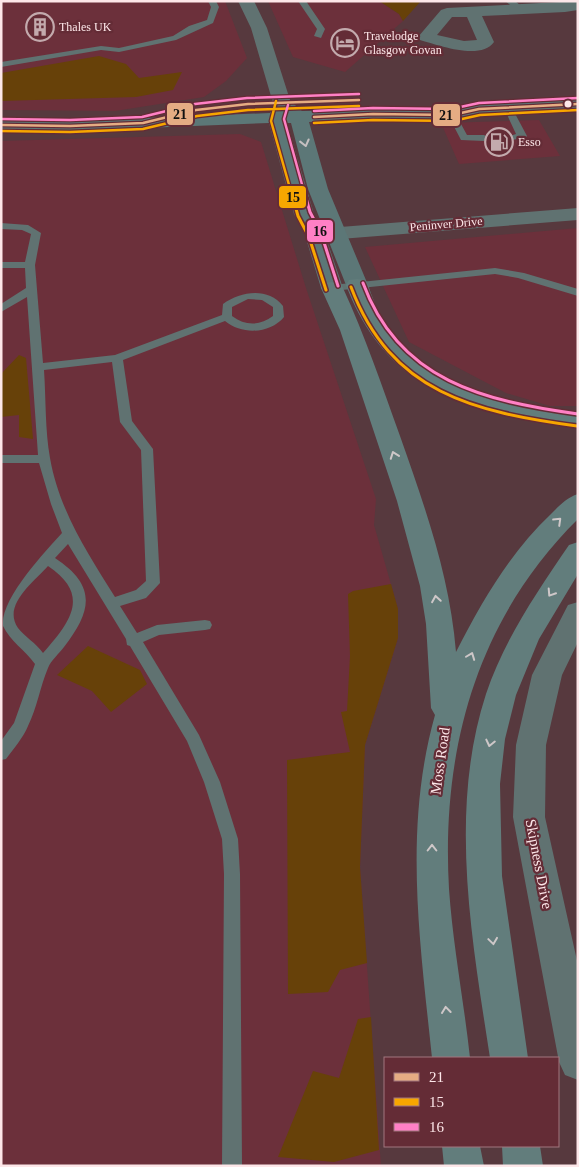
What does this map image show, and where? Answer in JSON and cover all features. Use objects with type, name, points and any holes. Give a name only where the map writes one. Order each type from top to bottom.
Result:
[{"type":"main road","points":[[345,286],[390,344],[418,369],[444,386],[487,405],[525,413],[578,420]]},
{"type":"main road","points":[[345,286],[350,330],[410,501],[432,578],[440,624],[447,718]]},
{"type":"main road","name":"Moss Road","points":[[452,1057],[435,919],[432,868],[432,831],[437,777],[447,718],[479,634],[510,578],[539,540],[578,503]]},
{"type":"main road","points":[[509,1057],[486,893],[483,835],[485,764],[501,695],[535,618],[578,552]]},
{"type":"main road","points":[[461,1147],[464,1166]]},
{"type":"main road","points":[[521,1147],[523,1166]]},
{"type":"street","points":[[246,1],[259,28],[304,214],[325,234]]},
{"type":"street","points":[[472,11],[515,5],[578,5]]},
{"type":"street","points":[[1,125],[70,126],[242,121],[279,111],[359,100],[436,101],[479,109]]},
{"type":"street","points":[[143,123],[196,110],[279,111],[300,118],[373,114],[452,115],[479,109],[578,104]]},
{"type":"street","points":[[300,118],[318,189],[325,234],[345,286]]},
{"type":"street","name":"Peninver Drive","points":[[325,234],[578,214]]},
{"type":"street","name":"Skipness Drive","points":[[578,612],[547,675],[531,744],[529,818],[567,949],[578,1062]]},
{"type":"lane","points":[[1,65],[101,48],[119,50],[176,38],[192,28],[210,21],[215,7],[212,1]]},
{"type":"lane","points":[[302,1],[321,29],[318,36]]},
{"type":"lane","points":[[508,108],[522,136],[511,136]]},
{"type":"lane","points":[[452,115],[464,138],[484,138]]},
{"type":"lane","points":[[1,226],[24,226],[36,233],[30,264],[44,458],[57,504],[69,534],[132,641],[194,739],[212,782],[230,838],[232,874],[232,1166]]},
{"type":"lane","points":[[1,265],[30,264]]},
{"type":"lane","points":[[345,286],[495,271],[520,275],[578,293]]},
{"type":"lane","points":[[1,309],[33,288]]},
{"type":"lane","points":[[38,367],[117,358],[227,317]]},
{"type":"lane","points":[[111,604],[141,594],[154,583],[146,449],[126,422],[117,358]]},
{"type":"lane","points":[[1,459],[44,458]]},
{"type":"lane","points":[[42,663],[31,648],[14,634],[7,621],[6,610],[13,596],[48,560],[69,534]]},
{"type":"lane","points":[[1,754],[20,725],[42,663],[61,642],[74,622],[80,605],[77,586],[71,576],[48,560]]},
{"type":"lane","points":[[132,641],[157,630],[206,625]]},
{"type":"shaded area","points":[[1,1],[225,1],[247,58],[226,81],[204,97],[115,111],[1,110]]},
{"type":"shaded area","points":[[268,1],[379,1],[399,14],[403,21],[345,72],[293,57]]},
{"type":"shaded area","points":[[379,1],[421,1],[403,21],[399,14]]},
{"type":"shaded area","points":[[99,56],[126,64],[139,78],[182,72],[173,90],[136,97],[1,101],[1,73]]},
{"type":"shaded area","points":[[539,120],[560,156],[459,164],[441,123]]},
{"type":"shaded area","points":[[240,134],[261,142],[306,288],[376,499],[374,525],[398,609],[398,638],[365,745],[360,867],[381,1166],[1,1166],[1,141]]},
{"type":"shaded area","points":[[578,228],[578,406],[550,406],[506,393],[409,342],[365,247]]},
{"type":"shaded area","points":[[19,355],[26,358],[33,439],[19,437],[19,415],[1,417],[1,374]]},
{"type":"shaded area","points":[[391,584],[398,609],[398,638],[365,745],[360,867],[367,963],[340,970],[328,992],[288,994],[287,760],[350,752],[341,712],[347,711],[350,656],[348,594],[353,591]]},
{"type":"shaded area","points":[[88,646],[140,670],[147,684],[111,712],[92,691],[57,675]]},
{"type":"shaded area","points":[[371,1017],[379,1150],[334,1162],[278,1157],[313,1071],[339,1078],[358,1019]]},
{"type":"transit line","name":"16","points":[[1,119],[70,120],[142,117],[195,104],[247,98],[359,94]]},
{"type":"transit line","name":"16","points":[[314,111],[373,108],[451,109],[479,103],[578,98]]},
{"type":"transit line","name":"21","points":[[1,125],[70,126],[143,123],[196,110],[248,104],[359,100]]},
{"type":"transit line","name":"15","points":[[276,101],[271,121],[298,216],[309,237],[326,290]]},
{"type":"transit line","name":"21","points":[[314,117],[373,114],[452,115],[479,109],[578,104]]},
{"type":"transit line","name":"16","points":[[288,105],[284,119],[310,212],[321,233],[338,286]]},
{"type":"transit line","name":"15","points":[[1,131],[70,132],[143,129],[197,116],[248,110],[359,106]]},
{"type":"transit line","name":"15","points":[[314,123],[373,120],[453,121],[480,115],[578,110]]},
{"type":"transit line","name":"16","points":[[363,283],[377,317],[398,344],[419,362],[443,377],[468,389],[494,398],[522,405],[578,414]]},
{"type":"transit line","name":"15","points":[[351,287],[368,326],[386,351],[408,371],[433,387],[460,400],[488,409],[518,417],[577,426]]},
{"type":"place","name":"Thales UK","points":[[40,27]]},
{"type":"place","name":"Travelodge Glasgow Govan","points":[[345,43]]},
{"type":"place","name":"Esso","points":[[499,142]]}]
